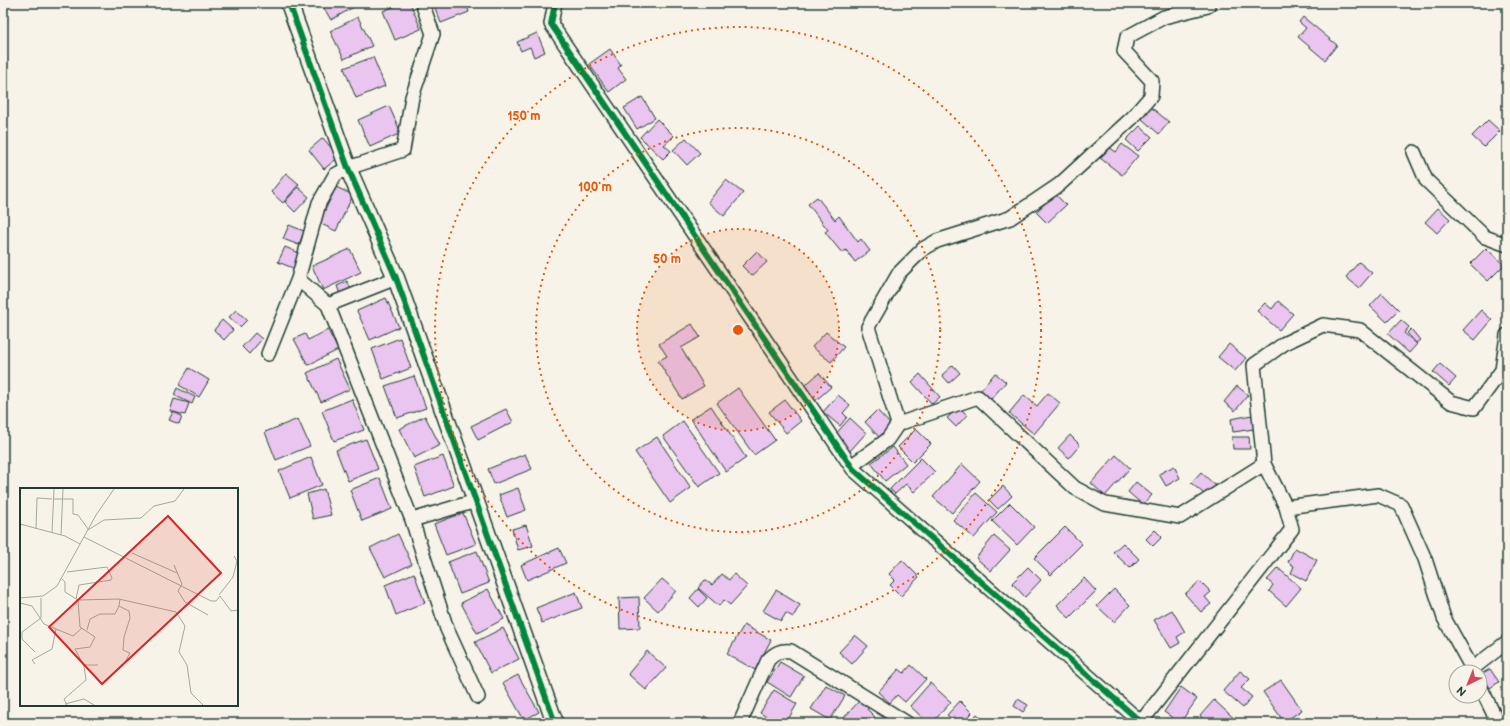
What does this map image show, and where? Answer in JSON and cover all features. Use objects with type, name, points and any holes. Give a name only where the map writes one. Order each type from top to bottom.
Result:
[{"type":"street","points":[[289,3],[348,168],[396,278],[555,723]]},
{"type":"street","points":[[268,354],[298,279],[319,203],[335,175],[348,168],[403,150],[412,97],[433,34],[422,3]]},
{"type":"street","points":[[555,3],[551,24],[851,466],[1142,722],[1292,529],[1286,507],[1264,464],[1254,365],[1285,343],[1324,325],[1360,330],[1451,402],[1474,408],[1502,370],[1507,335]]},
{"type":"street","points":[[898,424],[868,327],[899,273],[923,249],[937,241],[1010,218],[1059,184],[1132,118],[1151,96],[1152,81],[1124,51],[1127,37],[1164,17],[1208,6]]},
{"type":"street","points":[[1414,152],[1426,180],[1485,237],[1507,245]]},
{"type":"street","points":[[328,305],[396,278]]},
{"type":"street","points":[[298,279],[328,305],[412,520],[447,629],[478,697]]},
{"type":"street","points":[[851,466],[887,440],[898,424],[978,397],[1075,488],[1105,504],[1180,517],[1264,464]]},
{"type":"street","points":[[1286,507],[1378,495],[1401,505],[1425,559],[1444,618],[1470,664]]},
{"type":"street","points":[[412,520],[476,501]]},
{"type":"street","points":[[1480,664],[1507,642]]},
{"type":"street","points":[[740,723],[768,660],[774,654],[782,650],[791,651],[907,723]]},
{"type":"street","points":[[1488,702],[1498,723]]},
{"type":"building","points":[[321,3],[356,3],[357,5],[331,20]]},
{"type":"building","points":[[403,3],[410,3],[421,29],[395,40],[383,11]]},
{"type":"building","points":[[433,3],[466,3],[469,12],[441,23]]},
{"type":"building","points":[[1303,3],[1314,3],[1315,4],[1308,10]]},
{"type":"building","points":[[358,17],[372,46],[344,59],[330,31]]},
{"type":"building","points":[[1303,17],[1337,45],[1325,60],[1298,37],[1306,28],[1299,22]]},
{"type":"building","points":[[537,33],[545,52],[534,57],[530,47],[521,51],[517,42]]},
{"type":"building","points":[[610,49],[621,65],[618,68],[626,79],[609,92],[589,64]]},
{"type":"building","points":[[373,57],[385,86],[356,98],[344,68]]},
{"type":"building","points":[[642,97],[655,118],[637,129],[624,108]]},
{"type":"building","points":[[389,106],[401,133],[370,147],[358,120]]},
{"type":"building","points":[[1152,108],[1169,122],[1159,134],[1142,119]]},
{"type":"building","points":[[657,119],[674,136],[664,145],[671,151],[663,159],[640,137]]},
{"type":"building","points":[[1488,120],[1500,131],[1484,147],[1472,136]]},
{"type":"building","points":[[1140,126],[1152,137],[1138,151],[1126,140]]},
{"type":"building","points":[[323,138],[339,157],[324,169],[309,150]]},
{"type":"building","points":[[686,138],[700,153],[687,165],[673,150]]},
{"type":"building","points":[[1122,144],[1138,156],[1122,175],[1100,158],[1109,147],[1116,152]]},
{"type":"building","points":[[286,173],[299,184],[283,203],[271,192]]},
{"type":"building","points":[[726,180],[743,193],[724,216],[708,202]]},
{"type":"building","points":[[298,187],[309,197],[295,212],[285,202]]},
{"type":"building","points":[[336,187],[353,195],[336,231],[319,223]]},
{"type":"building","points":[[1055,194],[1066,205],[1047,223],[1036,212]]},
{"type":"building","points":[[817,197],[835,220],[839,216],[858,242],[861,239],[870,251],[855,262],[846,250],[842,253],[825,232],[828,230],[808,204]]},
{"type":"building","points":[[1438,208],[1450,219],[1437,233],[1425,222]]},
{"type":"building","points":[[289,225],[304,231],[299,245],[283,239]]},
{"type":"building","points":[[285,247],[304,255],[298,270],[278,262]]},
{"type":"building","points":[[1486,248],[1504,265],[1488,281],[1470,264]]},
{"type":"building","points":[[350,249],[361,272],[323,290],[312,266]]},
{"type":"building","points":[[757,251],[767,262],[752,276],[742,266]]},
{"type":"building","points":[[1359,262],[1372,273],[1359,288],[1346,277]]},
{"type":"building","points":[[347,281],[351,289],[340,294],[337,286]]},
{"type":"building","points":[[1382,293],[1399,310],[1387,322],[1370,306]]},
{"type":"building","points":[[386,298],[399,327],[370,340],[357,311]]},
{"type":"building","points":[[1278,301],[1293,314],[1279,330],[1257,311],[1265,303],[1272,309]]},
{"type":"building","points":[[236,310],[247,320],[240,327],[229,317]]},
{"type":"building","points":[[1481,310],[1492,320],[1475,340],[1463,330]]},
{"type":"building","points":[[222,320],[233,330],[224,340],[214,330]]},
{"type":"building","points":[[1401,320],[1409,327],[1404,333],[1417,344],[1409,353],[1388,334]]},
{"type":"building","points":[[692,324],[700,337],[681,348],[704,386],[682,399],[658,361],[667,356],[659,344]]},
{"type":"building","points":[[1411,329],[1420,340],[1416,343],[1407,333]]},
{"type":"building","points":[[328,330],[338,350],[308,365],[294,339],[305,334],[308,340]]},
{"type":"building","points":[[826,332],[844,347],[831,362],[812,347]]},
{"type":"building","points":[[255,333],[262,339],[249,354],[242,347]]},
{"type":"building","points":[[400,338],[411,368],[383,379],[372,349]]},
{"type":"building","points":[[1229,344],[1246,358],[1235,371],[1218,357]]},
{"type":"building","points":[[336,359],[350,389],[321,402],[307,373]]},
{"type":"building","points":[[1440,364],[1456,378],[1449,386],[1433,372]]},
{"type":"building","points":[[953,365],[960,373],[949,383],[942,375]]},
{"type":"building","points":[[189,368],[209,380],[199,397],[179,385]]},
{"type":"building","points":[[819,373],[831,387],[814,402],[801,389]]},
{"type":"building","points":[[995,373],[1006,382],[991,399],[981,390]]},
{"type":"building","points":[[920,374],[940,397],[932,404],[912,382]]},
{"type":"building","points":[[414,376],[426,408],[397,418],[385,386]]},
{"type":"building","points":[[1237,386],[1248,395],[1235,411],[1224,402]]},
{"type":"building","points":[[177,388],[195,397],[192,404],[174,395]]},
{"type":"building","points":[[738,388],[775,440],[754,455],[717,403]]},
{"type":"building","points":[[1048,393],[1060,403],[1034,434],[1009,413],[1024,395],[1037,406]]},
{"type":"building","points":[[838,395],[850,405],[843,413],[847,417],[840,426],[823,412]]},
{"type":"building","points":[[174,399],[189,403],[185,415],[170,411]]},
{"type":"building","points":[[352,399],[364,430],[334,441],[322,411]]},
{"type":"building","points":[[785,400],[801,421],[786,433],[769,412]]},
{"type":"building","points":[[711,406],[746,458],[726,472],[691,419]]},
{"type":"building","points":[[959,407],[967,415],[956,427],[947,418]]},
{"type":"building","points":[[506,409],[513,422],[478,440],[471,426]]},
{"type":"building","points":[[877,410],[891,425],[879,437],[865,422]]},
{"type":"building","points":[[173,412],[182,416],[179,424],[169,420]]},
{"type":"building","points":[[1252,415],[1254,429],[1233,432],[1231,419]]},
{"type":"building","points":[[425,416],[440,445],[414,458],[399,429]]},
{"type":"building","points":[[850,418],[866,433],[850,451],[833,437]]},
{"type":"building","points":[[298,419],[310,446],[276,460],[265,432]]},
{"type":"building","points":[[683,421],[719,473],[699,487],[663,436]]},
{"type":"building","points":[[916,429],[931,444],[913,462],[898,447]]},
{"type":"building","points":[[1070,435],[1080,445],[1069,458],[1058,448]]},
{"type":"building","points":[[657,437],[691,488],[670,503],[635,452]]},
{"type":"building","points":[[1232,437],[1249,437],[1250,449],[1233,449]]},
{"type":"building","points":[[366,439],[378,469],[348,481],[336,450]]},
{"type":"building","points":[[893,447],[906,464],[885,481],[871,463]]},
{"type":"building","points":[[525,454],[532,469],[494,484],[488,469]]},
{"type":"building","points":[[1116,455],[1130,468],[1105,496],[1091,483]]},
{"type":"building","points":[[443,456],[454,486],[425,497],[414,467]]},
{"type":"building","points":[[311,457],[322,485],[290,498],[279,471]]},
{"type":"building","points":[[921,458],[935,472],[914,492],[906,484],[895,494],[890,489]]},
{"type":"building","points":[[962,464],[980,481],[952,513],[933,497]]},
{"type":"building","points":[[1174,466],[1180,478],[1166,486],[1159,474]]},
{"type":"building","points":[[1201,472],[1218,488],[1209,498],[1191,483]]},
{"type":"building","points":[[380,478],[392,509],[362,521],[350,490]]},
{"type":"building","points":[[1136,482],[1152,495],[1143,505],[1128,492]]},
{"type":"building","points":[[1003,486],[1012,496],[998,509],[989,500]]},
{"type":"building","points":[[518,488],[526,510],[507,517],[499,495]]},
{"type":"building","points":[[324,489],[331,515],[313,519],[307,494]]},
{"type":"building","points":[[976,493],[997,512],[974,538],[953,520]]},
{"type":"building","points":[[1010,503],[1034,527],[1017,545],[992,521]]},
{"type":"building","points":[[463,513],[476,544],[446,555],[434,524]]},
{"type":"building","points":[[526,525],[533,546],[518,550],[512,529]]},
{"type":"building","points":[[1065,527],[1082,544],[1051,575],[1034,558]]},
{"type":"building","points":[[1155,530],[1162,537],[1153,546],[1146,539]]},
{"type":"building","points":[[398,534],[412,564],[385,577],[370,548]]},
{"type":"building","points":[[994,536],[1010,550],[991,571],[976,558]]},
{"type":"building","points":[[1123,543],[1139,559],[1130,568],[1113,552]]},
{"type":"building","points":[[559,548],[566,563],[527,580],[521,565]]},
{"type":"building","points":[[1295,548],[1317,560],[1306,581],[1291,573],[1294,566],[1288,562]]},
{"type":"building","points":[[477,551],[489,583],[460,594],[448,562]]},
{"type":"building","points":[[902,560],[919,577],[901,596],[890,585],[895,580],[889,574]]},
{"type":"building","points":[[1028,567],[1041,580],[1025,597],[1012,583]]},
{"type":"building","points":[[1278,568],[1301,588],[1286,606],[1269,591],[1273,585],[1267,580]]},
{"type":"building","points":[[414,573],[425,603],[396,615],[385,585]]},
{"type":"building","points":[[722,574],[729,580],[734,574],[747,586],[730,605],[724,600],[719,606],[698,588],[705,580],[712,585]]},
{"type":"building","points":[[1084,578],[1096,591],[1069,618],[1057,605]]},
{"type":"building","points":[[662,579],[676,591],[658,611],[644,598]]},
{"type":"building","points":[[1200,581],[1211,592],[1205,597],[1211,604],[1201,612],[1185,594]]},
{"type":"building","points":[[488,589],[504,619],[477,633],[461,603]]},
{"type":"building","points":[[698,589],[707,598],[699,607],[690,598]]},
{"type":"building","points":[[1114,589],[1130,605],[1114,622],[1097,606]]},
{"type":"building","points":[[776,590],[800,605],[793,617],[786,613],[781,621],[763,611]]},
{"type":"building","points":[[576,592],[582,608],[542,623],[536,608]]},
{"type":"building","points":[[639,597],[640,628],[620,629],[619,598]]},
{"type":"building","points":[[1172,610],[1185,632],[1177,637],[1180,643],[1171,648],[1154,620]]},
{"type":"building","points":[[744,625],[771,640],[755,670],[727,654]]},
{"type":"building","points":[[503,628],[519,659],[491,673],[475,642]]},
{"type":"building","points":[[855,635],[868,646],[852,664],[839,652]]},
{"type":"building","points":[[647,651],[666,668],[646,690],[628,674]]},
{"type":"building","points":[[780,662],[804,676],[791,697],[767,682]]},
{"type":"building","points":[[911,665],[926,679],[905,702],[897,695],[890,703],[878,692],[899,669],[904,673]]},
{"type":"building","points":[[1490,669],[1499,682],[1490,688],[1488,685],[1488,670]]},
{"type":"building","points":[[1240,671],[1250,679],[1241,688],[1252,697],[1243,708],[1223,691]]},
{"type":"building","points":[[518,675],[539,712],[524,720],[503,683]]},
{"type":"building","points":[[1281,680],[1302,710],[1284,722],[1263,692]]},
{"type":"building","points":[[930,683],[951,702],[932,723],[928,723],[910,706]]},
{"type":"building","points":[[826,685],[845,696],[830,720],[811,709]]},
{"type":"building","points":[[1181,687],[1197,699],[1180,723],[1164,712]]},
{"type":"building","points":[[774,690],[797,704],[786,723],[777,723],[760,713]]},
{"type":"building","points":[[862,698],[870,706],[867,709],[875,717],[869,723],[839,723]]},
{"type":"building","points":[[1018,699],[1028,705],[1023,712],[1014,706]]},
{"type":"building","points":[[1214,700],[1238,722],[1208,723],[1200,716]]},
{"type":"building","points":[[960,701],[972,713],[963,723],[956,723],[947,715]]},
{"type":"building","points":[[977,714],[987,723],[969,723]]},
{"type":"building","points":[[704,716],[718,723],[700,723]]},
{"type":"cycle path","points":[[289,3],[348,168],[396,278],[555,723]]},
{"type":"cycle path","points":[[555,3],[551,24],[853,469],[1142,723]]}]
